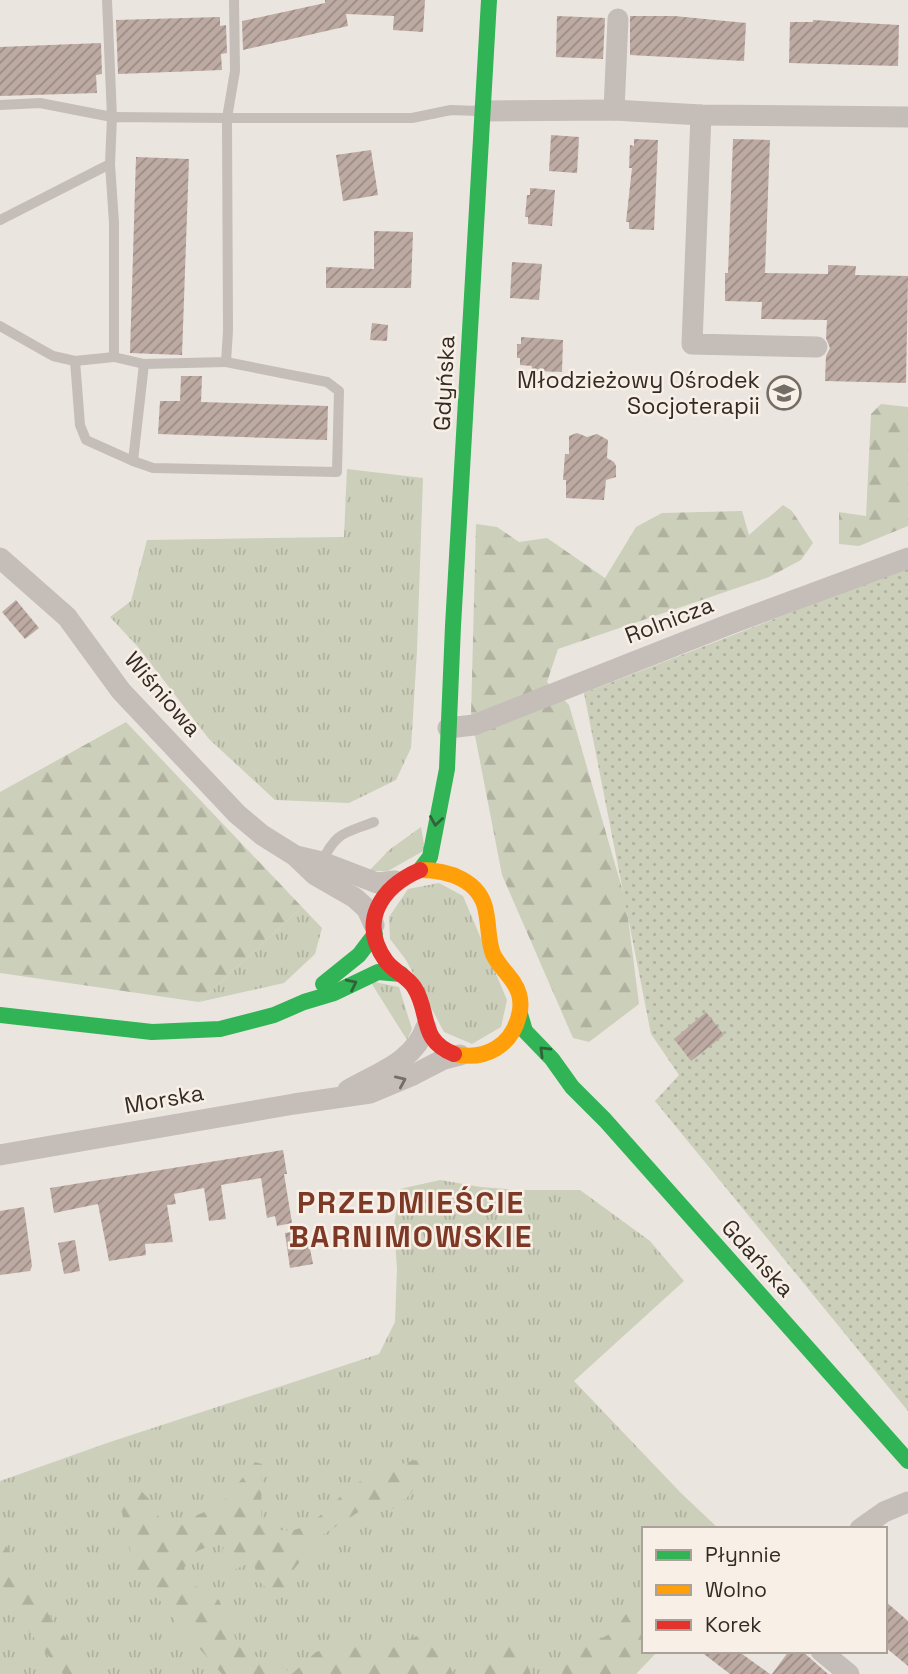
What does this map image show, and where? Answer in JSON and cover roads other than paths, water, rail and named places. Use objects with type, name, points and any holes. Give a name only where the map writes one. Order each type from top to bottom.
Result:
[{"type":"main road","name":"Gdyńska","points":[[454,821],[447,769],[448,728],[489,0]]},
{"type":"main road","name":"Gdyńska","points":[[420,870],[430,857],[447,769]]},
{"type":"main road","points":[[456,864],[464,881]]},
{"type":"main road","points":[[304,1002],[332,975],[362,954],[370,945],[379,901],[396,881],[420,870],[445,872],[464,881]]},
{"type":"main road","name":"Gdańska","points":[[464,881],[481,898],[490,944],[499,964],[515,982],[525,1031],[552,1059],[572,1087],[605,1120],[908,1461]]},
{"type":"main road","points":[[375,929],[378,945],[386,961],[413,985],[426,1027],[440,1047],[462,1055],[490,1053],[510,1056]]},
{"type":"main road","points":[[0,1015],[127,1029],[177,1032],[220,1029],[274,1015],[334,993],[379,972],[401,974]]},
{"type":"main road","points":[[490,1053],[505,1044],[516,1030],[520,1014]]},
{"type":"main road","name":"Gdańska","points":[[541,1073],[572,1087]]},
{"type":"street","points":[[614,110],[618,19]]},
{"type":"street","points":[[483,111],[614,110],[701,115],[908,117]]},
{"type":"street","points":[[701,115],[692,344],[817,347]]},
{"type":"street","name":"Wiśniowa","points":[[0,558],[67,617],[121,691],[237,814],[268,839],[318,868],[355,898],[367,909],[375,929]]},
{"type":"street","name":"Rolnicza","points":[[448,728],[474,725],[730,624],[908,558]]},
{"type":"street","name":"Wiśniowa","points":[[318,868],[377,883],[396,881]]},
{"type":"street","name":"Morska","points":[[337,1097],[403,1059],[422,1039],[426,1027]]},
{"type":"street","name":"Morska","points":[[0,1155],[337,1097],[356,1096],[377,1091],[444,1059],[462,1055]]},
{"type":"street","points":[[863,1527],[884,1512],[908,1502]]},
{"type":"street","points":[[823,1653],[849,1674]]},
{"type":"lane","points":[[107,0],[112,117],[110,164],[114,223],[114,358]]},
{"type":"lane","points":[[226,362],[227,118],[235,71],[234,0]]},
{"type":"lane","points":[[0,105],[40,103],[112,117],[412,118],[451,110],[483,111]]},
{"type":"lane","points":[[0,206],[4,218],[110,164]]},
{"type":"lane","points":[[0,326],[53,356],[75,361],[114,358],[144,364],[226,362],[327,382],[339,391],[337,472],[153,468],[133,461],[86,440],[80,425],[75,361]]},
{"type":"lane","points":[[133,461],[144,364]]},
{"type":"lane","points":[[318,868],[331,843],[340,835],[374,822]]},
{"type":"place","name":"Młodzieżowy Ośrodek Socjoterapii","points":[[784,393]]},
{"type":"district","name":"PRZEDMIEŚCIE BARNIMOWSKIE","points":[[411,1220]]}]
